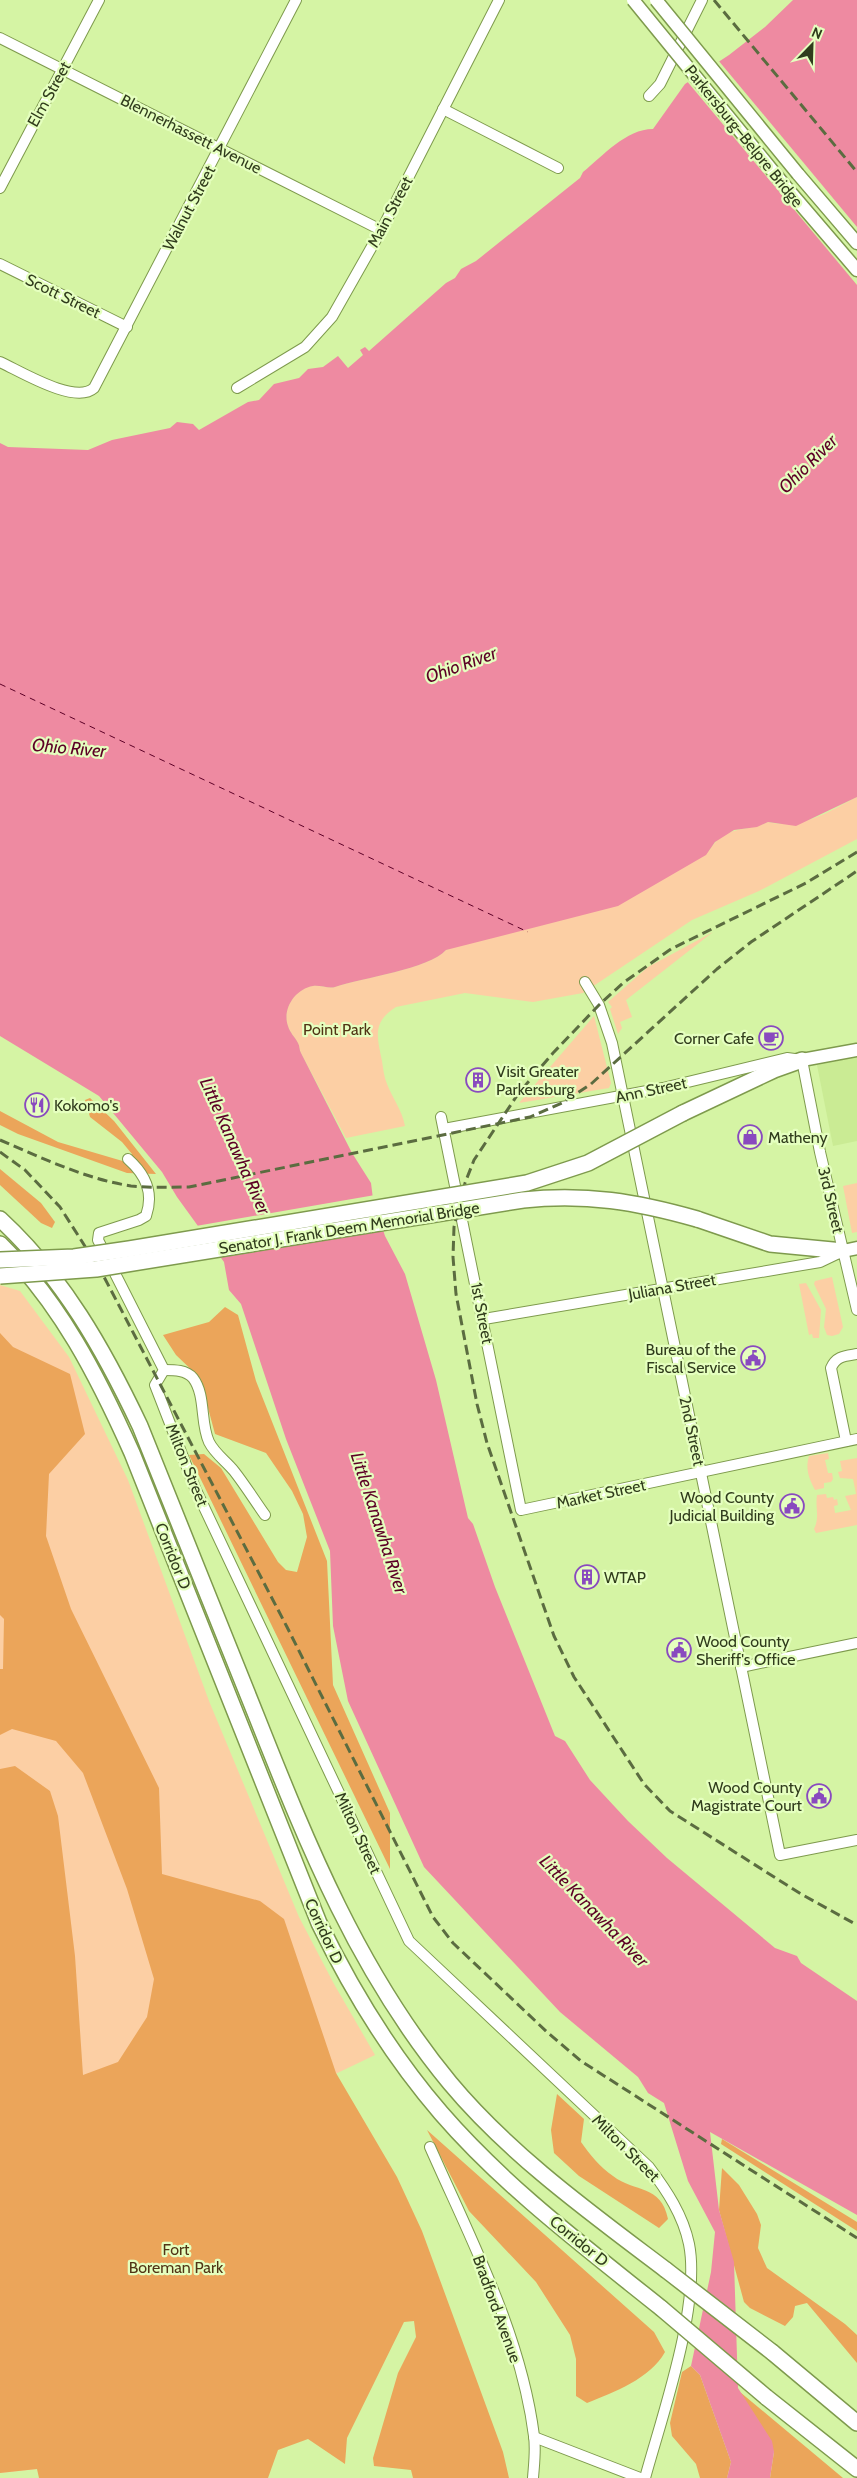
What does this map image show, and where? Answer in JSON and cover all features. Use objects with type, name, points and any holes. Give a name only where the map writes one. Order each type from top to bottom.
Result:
[{"type":"highway","name":"Senator J. Frank Deem Memorial Bridge","points":[[0,1260],[74,1257],[129,1250],[528,1183],[588,1163],[683,1113],[774,1070],[802,1060]]},
{"type":"highway","name":"Senator J. Frank Deem Memorial Bridge","points":[[0,1276],[96,1269],[514,1201],[560,1196],[630,1202],[697,1219],[770,1244],[850,1250]]},
{"type":"highway","name":"Corridor D","points":[[0,1219],[61,1286],[89,1328],[116,1375],[143,1435],[279,1774],[329,1892],[381,1989],[425,2051],[479,2114],[552,2181],[772,2352],[857,2422]]},
{"type":"highway","name":"Corridor D","points":[[0,1244],[37,1286],[68,1328],[110,1404],[136,1462],[318,1923],[358,1997],[389,2048],[442,2114],[481,2155],[556,2223],[661,2308],[766,2397],[857,2469]]},
{"type":"main road","name":"Parkersburg–Belpre Bridge","points":[[633,0],[785,186],[857,270]]},
{"type":"main road","name":"Parkersburg–Belpre Bridge","points":[[656,0],[857,243]]},
{"type":"main road","name":"Ann Street","points":[[802,1060],[857,1050]]},
{"type":"street","name":"Elm Street","points":[[0,188],[99,0]]},
{"type":"street","name":"Walnut Street","points":[[0,362],[66,392],[87,392],[94,388],[296,0]]},
{"type":"street","name":"Main Street","points":[[238,388],[292,356],[317,337],[332,317],[381,230],[499,0]]},
{"type":"street","points":[[649,96],[660,84],[702,0]]},
{"type":"street","name":"Blennerhassett Avenue","points":[[0,38],[381,230]]},
{"type":"street","points":[[443,109],[558,168]]},
{"type":"street","name":"Scott Street","points":[[0,264],[127,327]]},
{"type":"street","name":"2nd Street","points":[[584,982],[599,1004],[612,1043],[780,1855],[857,1840]]},
{"type":"street","name":"Ann Street","points":[[444,1129],[622,1096],[788,1058],[802,1060]]},
{"type":"street","name":"3rd Street","points":[[802,1060],[820,1152],[850,1250],[857,1310]]},
{"type":"street","name":"1st Street","points":[[441,1117],[484,1319],[521,1510]]},
{"type":"street","points":[[128,1159],[140,1170],[147,1182],[150,1195],[146,1216],[99,1233],[98,1240],[164,1370],[183,1371],[193,1379],[198,1388],[209,1441],[214,1450],[239,1478],[265,1515]]},
{"type":"street","name":"Juliana Street","points":[[484,1319],[820,1262],[850,1250]]},
{"type":"street","points":[[846,1441],[831,1368],[840,1357],[857,1354]]},
{"type":"street","name":"Milton Street","points":[[164,1370],[155,1385],[195,1488],[409,1941],[649,2168],[670,2196],[683,2222],[692,2266],[685,2329],[645,2478]]},
{"type":"street","name":"Market Street","points":[[521,1510],[857,1439]]},
{"type":"street","points":[[741,1667],[857,1643]]},
{"type":"street","name":"Bradford Avenue","points":[[430,2147],[488,2276],[516,2353],[534,2437],[534,2478]]},
{"type":"street","points":[[534,2437],[640,2478]]},
{"type":"shaded area","points":[[857,1057],[857,1141],[833,1146],[817,1065]]},
{"type":"green space","name":"Point Park","points":[[857,797],[857,839],[759,891],[692,920],[583,993],[533,1002],[465,993],[396,1007],[383,1018],[378,1031],[378,1037],[386,1081],[400,1110],[405,1126],[346,1138],[288,1026],[288,1007],[295,995],[300,991],[312,986],[335,987],[411,968],[437,957],[446,950],[709,851],[715,842],[729,833],[768,822],[792,824],[803,822],[825,814]]},
{"type":"green space","points":[[713,932],[626,1000],[632,1017],[620,1022],[622,1028],[618,1034],[610,1009],[612,1007],[608,1002],[648,967]]},
{"type":"green space","points":[[594,1016],[611,1083],[609,1088],[519,1103]]},
{"type":"green space","points":[[90,1098],[114,1121],[156,1174],[127,1173],[18,1134],[0,1125],[0,1111],[58,1142],[126,1162],[132,1154],[122,1142],[90,1117],[85,1100]]},
{"type":"green space","points":[[0,1169],[41,1203],[55,1222],[52,1228],[41,1223],[0,1185]]},
{"type":"green space","points":[[857,1183],[857,1232],[852,1233],[843,1186]]},
{"type":"green space","points":[[832,1277],[843,1327],[839,1334],[832,1336],[827,1335],[824,1327],[826,1309],[814,1284],[815,1281]]},
{"type":"green space","points":[[806,1283],[821,1310],[819,1338],[813,1338],[812,1334],[809,1335],[799,1284]]},
{"type":"green space","name":"Fort Boreman Park","points":[[0,1285],[20,1291],[69,1357],[128,1480],[209,1701],[299,1917],[334,1984],[375,2055],[304,2089],[41,2478],[37,2469],[0,2473]]},
{"type":"green space","points":[[225,1307],[238,1315],[256,1381],[327,1561],[333,1685],[390,1813],[390,1869],[189,1455],[204,1454],[221,1468],[278,1562],[286,1570],[297,1572],[307,1537],[303,1514],[292,1491],[266,1453],[215,1434],[200,1378],[176,1355],[163,1335],[209,1322]]},
{"type":"green space","name":"Fort Boreman Park","points":[[0,1333],[13,1347],[70,1374],[85,1434],[49,1474],[46,1536],[71,1609],[159,1788],[162,1874],[260,1901],[284,1919],[336,2073],[397,2177],[422,2231],[503,2452],[509,2478],[413,2478],[411,2470],[374,2466],[373,2458],[398,2373],[416,2337],[414,2321],[404,2322],[347,2438],[345,2464],[308,2439],[278,2450],[268,2478],[39,2478],[37,2469],[0,2473],[0,1769],[15,1766],[50,1791],[58,1816],[75,1956],[83,2075],[118,2062],[147,2017],[154,1979],[127,1889],[83,1773],[56,1741],[12,1729],[0,1735],[0,1669],[3,1669],[4,1619],[0,1615]]},
{"type":"green space","points":[[828,1453],[829,1459],[825,1460],[828,1473],[832,1473],[833,1479],[831,1482],[824,1483],[824,1488],[815,1490],[808,1473],[809,1456]]},
{"type":"green space","points":[[857,1458],[857,1525],[816,1533],[814,1529],[817,1520],[817,1495],[826,1494],[827,1498],[833,1497],[834,1500],[837,1499],[838,1505],[834,1506],[835,1513],[851,1510],[845,1496],[856,1494],[853,1479],[840,1478],[838,1472],[842,1471],[840,1461]]},
{"type":"green space","points":[[557,2094],[584,2119],[581,2142],[600,2165],[621,2181],[653,2194],[660,2200],[665,2208],[668,2219],[659,2228],[579,2176],[554,2153],[551,2130]]},
{"type":"green space","points":[[427,2130],[654,2332],[665,2352],[650,2370],[630,2384],[587,2403],[576,2396],[576,2359],[570,2335],[536,2282],[469,2211]]},
{"type":"green space","points":[[722,2139],[857,2222],[857,2231],[721,2144]]},
{"type":"green space","points":[[722,2168],[739,2185],[757,2214],[761,2225],[758,2248],[767,2268],[845,2324],[857,2335],[857,2363],[807,2303],[795,2306],[793,2317],[785,2326],[750,2308],[744,2302],[719,2210]]},
{"type":"green space","points":[[691,2366],[700,2375],[731,2462],[727,2478],[700,2478],[696,2464],[672,2436],[670,2423],[682,2372]]},
{"type":"green space","points":[[740,2392],[843,2478],[770,2478],[774,2452]]},
{"type":"water","points":[[793,0],[857,0],[857,797],[796,826],[768,822],[757,827],[734,830],[715,842],[706,855],[618,906],[446,950],[437,957],[411,968],[333,987],[313,986],[296,995],[287,1013],[288,1026],[299,1044],[300,1052],[352,1153],[371,1183],[373,1199],[385,1236],[405,1274],[436,1380],[468,1518],[473,1524],[495,1587],[555,1736],[565,1741],[590,1780],[628,1821],[667,1858],[775,1948],[797,1956],[801,1963],[857,2001],[857,2215],[710,2132],[719,2210],[734,2262],[738,2388],[772,2441],[774,2452],[770,2478],[727,2478],[731,2462],[700,2375],[691,2366],[711,2272],[715,2232],[688,2181],[664,2103],[648,2093],[638,2077],[560,2012],[424,1867],[348,1701],[333,1626],[330,1551],[286,1439],[241,1304],[229,1290],[224,1262],[177,1197],[162,1172],[99,1096],[0,1036],[0,443],[8,447],[88,450],[112,440],[170,428],[177,422],[193,424],[199,430],[248,402],[259,400],[274,384],[299,378],[308,369],[323,367],[338,356],[348,368],[363,355],[360,350],[365,347],[369,351],[446,283],[455,278],[461,269],[476,261],[580,178],[583,172],[615,144],[633,133],[653,129],[685,84],[729,55],[765,27]]},
{"type":"pier","points":[[718,60],[857,227],[857,285],[686,80]]},
{"type":"pier","points":[[375,1195],[385,1230],[218,1258],[196,1226]]},
{"type":"ferry route","points":[[0,684],[528,932]]},
{"type":"railway","points":[[714,0],[857,172]]},
{"type":"railway","points":[[857,852],[806,883],[671,949],[623,983],[599,1005],[553,1053],[518,1094],[474,1160],[465,1183],[454,1227],[453,1257],[456,1294],[477,1404],[487,1443],[554,1636],[574,1677],[644,1784],[670,1811],[801,1894],[857,1925]]},
{"type":"railway","points":[[0,1140],[64,1167],[114,1183],[138,1187],[189,1187],[530,1117],[562,1103],[591,1084],[717,969],[751,942],[857,871]]},
{"type":"railway","points":[[0,1152],[25,1170],[60,1207],[102,1273],[287,1627],[433,1917],[453,1943],[547,2032],[581,2061],[857,2238]]},
{"type":"place","name":"Corner Cafe","points":[[771,1038]]},
{"type":"place","name":"Visit Greater Parkersburg","points":[[478,1080]]},
{"type":"place","name":"Kokomo's","points":[[37,1105]]},
{"type":"place","name":"Matheny","points":[[750,1137]]},
{"type":"place","name":"Bureau of the Fiscal Service","points":[[753,1358]]},
{"type":"place","name":"Wood County Judicial Building","points":[[792,1506]]},
{"type":"place","name":"WTAP","points":[[587,1577]]},
{"type":"place","name":"Wood County Sheriff's Office","points":[[679,1650]]},
{"type":"place","name":"Wood County Magistrate Court","points":[[819,1796]]},
{"type":"water label","name":"Ohio River","points":[[808,464]]},
{"type":"water label","name":"Ohio River","points":[[461,665]]},
{"type":"water label","name":"Ohio River","points":[[69,748]]},
{"type":"water label","name":"Little Kanawha River","points":[[235,1146]]},
{"type":"water label","name":"Little Kanawha River","points":[[379,1523]]},
{"type":"water label","name":"Little Kanawha River","points":[[594,1911]]}]
